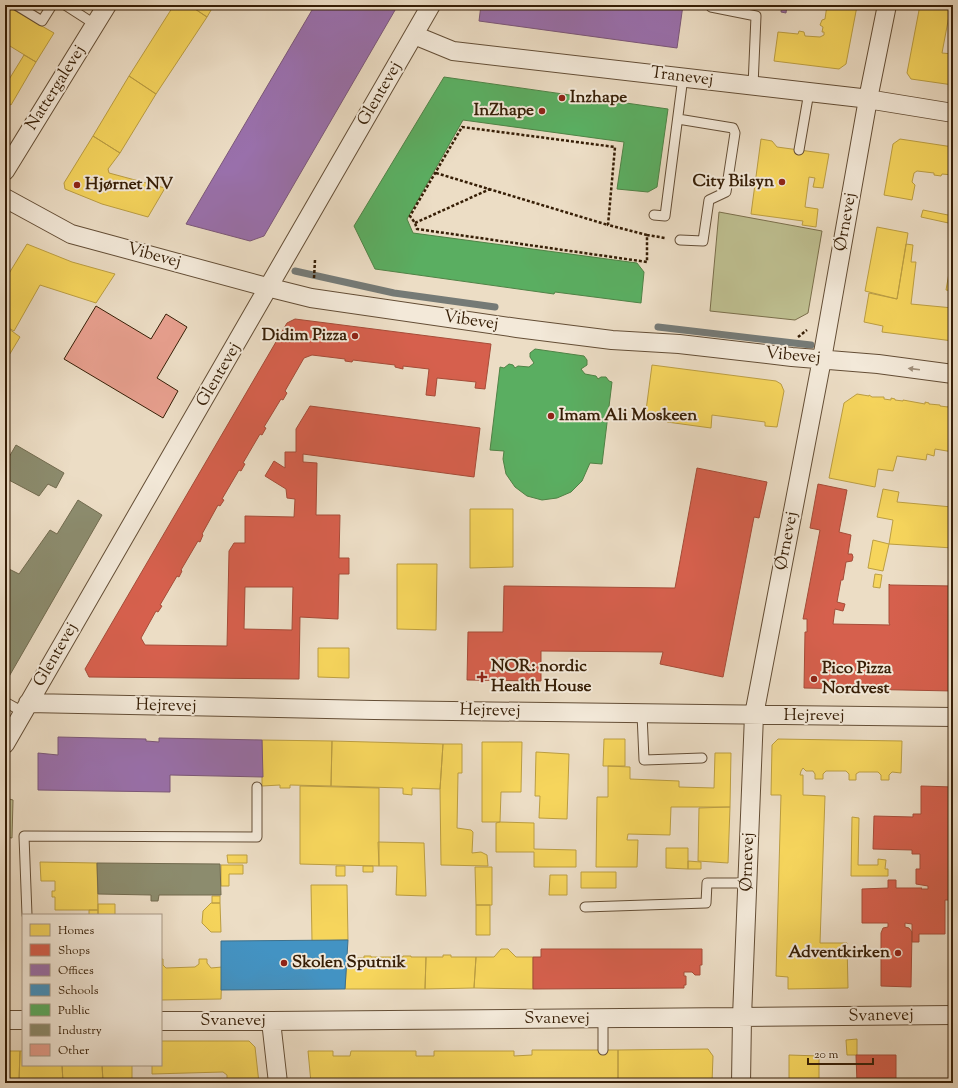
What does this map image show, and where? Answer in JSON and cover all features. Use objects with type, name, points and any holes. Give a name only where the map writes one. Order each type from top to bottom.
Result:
[{"type":"street","name":"Nattergalevej","points":[[5,171],[107,5]]},
{"type":"street","name":"Glentevej","points":[[5,744],[431,5]]},
{"type":"street","name":"Ørnevej","points":[[741,1083],[742,1017],[754,715],[822,359],[868,99],[887,5]]},
{"type":"street","name":"Tranevej","points":[[414,35],[453,50],[868,99],[953,113]]},
{"type":"street","name":"Vibevej","points":[[5,198],[71,234],[311,298],[517,328],[612,340],[679,344],[953,374]]},
{"type":"street","name":"Hejrevej","points":[[25,708],[953,717]]},
{"type":"street","name":"Svanevej","points":[[162,1021],[953,1015]]},
{"type":"street","points":[[5,1020],[22,1020]]},
{"type":"street","points":[[271,1021],[278,1083]]},
{"type":"lane","points":[[16,5],[42,21],[52,5]]},
{"type":"lane","points":[[65,5],[96,25]]},
{"type":"lane","points":[[711,7],[756,16],[753,86]]},
{"type":"lane","points":[[654,215],[665,216],[683,77]]},
{"type":"lane","points":[[799,150],[809,92]]},
{"type":"lane","points":[[678,119],[733,128],[735,133],[726,192],[709,200],[703,241],[680,240]]},
{"type":"lane","points":[[5,702],[25,708]]},
{"type":"lane","points":[[642,714],[644,760],[702,758]]},
{"type":"lane","points":[[27,914],[24,836],[257,837],[257,787]]},
{"type":"lane","points":[[585,907],[706,903],[707,883],[747,883]]},
{"type":"lane","points":[[603,1018],[603,1050]]},
{"type":"path","points":[[608,225],[615,148],[462,127],[410,216],[417,229],[647,262],[647,235]]},
{"type":"path","points":[[436,173],[608,225],[647,235],[680,240]]},
{"type":"path","points":[[415,223],[490,189]]},
{"type":"path","points":[[315,260],[315,267]]},
{"type":"green space","points":[[719,212],[822,231],[808,313],[795,320],[710,311]]},
{"type":"green space","points":[[5,798],[13,800],[12,838],[5,837]]},
{"type":"building: Homes","points":[[5,5],[54,33],[36,62],[5,43]]},
{"type":"building: Homes","points":[[174,5],[189,5],[207,17],[156,94],[129,76]]},
{"type":"building: Homes","points":[[189,5],[214,5],[207,17]]},
{"type":"building: Homes","points":[[827,5],[857,6],[846,64],[839,69],[774,61],[778,32],[798,34],[799,31],[804,32],[805,36],[820,37],[824,35],[824,32],[822,32],[823,27],[820,25],[822,20],[825,19]]},
{"type":"building: Homes","points":[[920,5],[951,5],[942,53],[953,54],[953,85],[911,79],[907,73]]},
{"type":"building: Homes","points":[[24,55],[36,62],[11,105],[5,101],[5,86]]},
{"type":"building: Homes","points":[[129,76],[156,94],[120,153],[93,136]]},
{"type":"building: Homes","points":[[93,136],[120,153],[108,169],[109,173],[165,188],[148,217],[102,204],[65,189],[64,183]]},
{"type":"building: Homes","name":"City Bilsyn","points":[[761,139],[772,141],[777,147],[829,154],[823,188],[813,187],[815,178],[809,177],[805,207],[818,209],[816,227],[802,225],[803,221],[751,214]]},
{"type":"building: Homes","points":[[900,139],[953,147],[953,175],[942,174],[941,176],[934,175],[934,173],[917,171],[914,173],[912,182],[915,185],[912,200],[884,195],[893,144]]},
{"type":"building: Homes","points":[[923,210],[953,216],[953,224],[921,217]]},
{"type":"building: Homes","points":[[877,227],[908,233],[897,299],[865,291]]},
{"type":"building: Homes","points":[[953,240],[953,274],[949,273]]},
{"type":"building: Homes","points":[[27,244],[72,262],[115,274],[96,303],[40,285],[14,331],[5,326],[5,280]]},
{"type":"building: Homes","points":[[906,244],[913,245],[911,262],[916,262],[911,304],[953,308],[953,341],[882,332],[883,326],[864,322],[869,293],[897,299]]},
{"type":"building: Homes","points":[[949,273],[953,274],[953,291],[946,290]]},
{"type":"building: Homes","points":[[5,326],[20,337],[5,362]]},
{"type":"building: Homes","points":[[652,365],[776,381],[781,384],[784,391],[777,427],[765,426],[765,422],[712,415],[711,428],[645,418]]},
{"type":"building: Homes","points":[[857,394],[869,395],[872,397],[884,397],[884,399],[891,400],[891,398],[895,400],[925,404],[925,402],[940,406],[952,406],[953,452],[935,449],[934,456],[927,454],[926,460],[897,456],[893,471],[878,469],[875,487],[829,478],[844,403]]},
{"type":"building: Homes","points":[[883,489],[899,492],[897,502],[952,507],[953,503],[953,548],[889,544],[893,520],[877,517]]},
{"type":"building: Homes","points":[[470,509],[513,509],[513,567],[470,568]]},
{"type":"building: Homes","points":[[873,540],[889,544],[883,571],[868,568]]},
{"type":"building: Homes","points":[[397,564],[437,564],[436,630],[397,629]]},
{"type":"building: Homes","points":[[875,574],[882,575],[880,588],[873,587]]},
{"type":"building: Homes","points":[[318,648],[349,648],[349,678],[318,677]]},
{"type":"building: Homes","points":[[604,739],[625,739],[625,766],[603,766]]},
{"type":"building: Homes","points":[[778,739],[902,741],[901,773],[892,772],[889,775],[889,780],[881,780],[881,775],[878,772],[859,772],[856,774],[856,780],[849,780],[849,774],[846,771],[826,771],[823,774],[823,779],[815,779],[815,774],[813,771],[806,771],[803,768],[800,775],[803,775],[803,795],[825,796],[820,943],[847,943],[848,988],[788,989],[788,977],[776,976],[781,795],[771,795],[772,745]]},
{"type":"building: Homes","points":[[262,740],[332,741],[331,786],[290,785],[290,788],[280,788],[280,785],[262,786]]},
{"type":"building: Homes","points":[[332,741],[443,744],[440,789],[412,788],[412,795],[403,794],[403,788],[331,786]]},
{"type":"building: Homes","points":[[482,742],[522,742],[521,792],[501,792],[500,822],[482,822]]},
{"type":"building: Homes","points":[[443,744],[462,744],[462,773],[458,773],[457,828],[471,830],[473,832],[472,853],[481,852],[487,855],[488,866],[441,865],[440,789]]},
{"type":"building: Homes","points":[[536,752],[569,754],[567,819],[539,818],[540,796],[535,796]]},
{"type":"building: Homes","points":[[715,753],[731,753],[730,807],[671,807],[670,835],[628,834],[627,840],[638,840],[637,867],[596,867],[597,797],[608,797],[608,766],[630,767],[630,779],[679,781],[679,787],[714,788]]},
{"type":"building: Homes","points":[[300,786],[379,788],[379,866],[300,864]]},
{"type":"building: Homes","points":[[730,807],[728,863],[698,861],[699,808]]},
{"type":"building: Homes","points":[[852,817],[859,818],[858,865],[878,865],[878,859],[886,860],[885,869],[888,869],[888,876],[851,876]]},
{"type":"building: Homes","points":[[496,823],[534,823],[534,849],[576,850],[576,867],[534,867],[534,852],[496,852]]},
{"type":"building: Homes","points":[[378,842],[424,843],[426,896],[396,895],[397,866],[379,866]]},
{"type":"building: Homes","points":[[666,848],[688,848],[688,869],[666,868]]},
{"type":"building: Homes","points":[[227,855],[247,855],[247,863],[228,863]]},
{"type":"building: Homes","points":[[688,861],[701,862],[701,869],[688,869]]},
{"type":"building: Homes","points":[[40,862],[97,863],[98,910],[55,910],[55,897],[52,897],[52,891],[55,891],[55,881],[41,881]]},
{"type":"building: Homes","points":[[221,865],[243,865],[243,874],[229,874],[229,886],[221,886]]},
{"type":"building: Homes","points":[[336,866],[345,866],[345,876],[336,876]]},
{"type":"building: Homes","points":[[363,866],[373,866],[373,872],[363,872]]},
{"type":"building: Homes","points":[[475,867],[492,867],[492,905],[476,905]]},
{"type":"building: Homes","points":[[581,872],[616,872],[616,888],[581,888]]},
{"type":"building: Homes","points":[[550,875],[567,875],[567,895],[549,895]]},
{"type":"building: Homes","points":[[311,885],[347,885],[348,940],[312,941]]},
{"type":"building: Homes","points":[[212,896],[220,896],[220,903],[212,903]]},
{"type":"building: Homes","points":[[211,903],[220,903],[221,932],[211,932],[202,923],[203,911]]},
{"type":"building: Homes","points":[[98,904],[115,904],[115,914],[98,914]]},
{"type":"building: Homes","points":[[476,905],[490,905],[490,935],[476,935]]},
{"type":"building: Homes","points":[[89,910],[98,910],[98,914],[89,914]]},
{"type":"building: Homes","points":[[501,949],[508,949],[516,957],[533,957],[533,989],[474,988],[476,957],[494,957]]},
{"type":"building: Homes","points":[[443,955],[451,955],[451,957],[476,957],[474,988],[425,989],[426,957],[443,957]]},
{"type":"building: Homes","points":[[364,956],[426,957],[425,989],[345,989],[347,958],[364,958]]},
{"type":"building: Homes","points":[[162,959],[163,965],[166,968],[195,967],[199,964],[199,959],[207,959],[207,963],[211,968],[222,967],[221,999],[162,1000]]},
{"type":"building: Homes","points":[[857,1039],[857,1055],[847,1055],[846,1040]]},
{"type":"building: Homes","points":[[162,1041],[249,1041],[255,1047],[259,1083],[227,1083],[227,1075],[223,1072],[152,1074],[152,1066],[162,1066]]},
{"type":"building: Homes","points":[[708,1049],[713,1056],[712,1083],[681,1083],[681,1080],[670,1080],[670,1083],[618,1082],[618,1050]]},
{"type":"building: Homes","points":[[532,1050],[618,1050],[618,1082],[311,1083],[308,1051],[333,1051],[333,1056],[350,1056],[351,1051],[416,1051],[416,1056],[434,1056],[434,1051],[514,1051],[514,1056],[532,1055]]},
{"type":"building: Homes","points":[[5,1051],[20,1051],[19,1081],[5,1081]]},
{"type":"building: Homes","points":[[20,1051],[22,1051],[22,1066],[62,1066],[63,1082],[19,1081]]},
{"type":"building: Homes","points":[[789,1055],[819,1056],[819,1083],[789,1083]]},
{"type":"building: Homes","points":[[62,1066],[102,1066],[103,1081],[63,1082]]},
{"type":"building: Homes","points":[[102,1066],[132,1066],[132,1081],[110,1083],[108,1081],[103,1081]]},
{"type":"building: Homes","points":[[131,1081],[132,1083],[119,1083],[120,1082]]},
{"type":"building: Shops","points":[[295,319],[491,344],[485,389],[475,388],[476,382],[437,378],[435,396],[426,395],[429,369],[403,366],[403,369],[395,367],[395,365],[353,360],[352,362],[345,361],[345,359],[312,355],[304,358],[285,391],[287,393],[283,400],[281,399],[264,427],[266,428],[262,435],[260,434],[243,463],[245,464],[241,471],[239,470],[222,499],[224,500],[220,506],[218,505],[202,534],[203,535],[200,542],[198,541],[181,570],[182,571],[179,577],[177,576],[160,605],[162,606],[158,612],[156,611],[141,638],[145,645],[227,646],[229,551],[234,543],[245,543],[245,516],[294,517],[295,499],[287,498],[286,489],[265,476],[274,461],[285,468],[285,452],[296,452],[296,429],[310,406],[480,428],[474,477],[303,454],[303,462],[317,463],[316,515],[340,515],[339,558],[349,558],[349,574],[339,574],[338,619],[300,617],[299,679],[89,677],[85,669],[287,323]],"holes":[[[245,587],[293,587],[292,630],[244,629]]]},
{"type":"building: Shops","points":[[697,468],[767,482],[759,518],[754,517],[723,677],[660,664],[663,652],[541,651],[541,681],[467,680],[468,632],[503,632],[504,586],[675,588]]},
{"type":"building: Shops","points":[[818,484],[847,490],[839,532],[851,535],[848,554],[852,554],[853,557],[852,561],[846,562],[843,580],[841,580],[837,602],[845,604],[843,611],[835,609],[833,624],[890,625],[889,584],[953,586],[953,691],[804,688],[805,632],[807,632],[807,619],[803,619],[820,530],[810,528]]},
{"type":"building: Shops","points":[[921,786],[953,787],[953,900],[945,900],[945,934],[919,934],[919,942],[912,942],[912,932],[911,987],[881,986],[881,933],[883,928],[888,927],[888,923],[862,923],[862,889],[888,888],[888,880],[896,880],[896,888],[928,889],[928,886],[916,884],[916,869],[920,869],[920,854],[912,854],[912,850],[873,849],[874,816],[913,817],[913,814],[921,814]],"holes":[[[905,923],[912,924],[912,932],[909,928],[905,927]]]},
{"type":"building: Shops","points":[[541,949],[702,949],[702,965],[700,965],[700,975],[695,975],[692,972],[684,972],[684,976],[686,976],[686,985],[684,985],[684,988],[533,989],[533,957],[541,957]]},
{"type":"building: Shops","points":[[856,1055],[896,1055],[896,1083],[857,1083]]},
{"type":"building: Offices","points":[[315,5],[398,5],[264,236],[250,241],[186,224]]},
{"type":"building: Offices","points":[[481,5],[683,5],[677,48],[479,21]]},
{"type":"building: Offices","points":[[782,5],[787,5],[786,13],[781,12]]},
{"type":"building: Offices","points":[[58,737],[146,739],[146,741],[159,742],[159,738],[262,740],[263,777],[170,775],[170,792],[38,790],[38,753],[58,755]]},
{"type":"building: Schools","name":"Skolen Sputnik","points":[[348,940],[345,989],[221,990],[221,941]]},
{"type":"building: Public","points":[[444,77],[668,109],[657,187],[648,192],[617,189],[624,142],[463,120],[407,219],[413,233],[637,263],[644,272],[641,303],[555,292],[554,294],[375,269],[354,226]]},
{"type":"building: Public","name":"Imam Ali Moskeen","points":[[535,349],[584,356],[587,360],[587,365],[581,369],[585,374],[596,376],[598,379],[601,377],[606,377],[612,382],[602,464],[590,463],[582,481],[571,492],[557,498],[542,500],[527,496],[515,487],[506,474],[503,459],[504,451],[490,450],[500,367],[504,368],[509,364],[513,365],[515,368],[518,366],[529,367],[534,363],[530,357],[530,353]]},
{"type":"building: Industry","points":[[16,445],[64,473],[56,488],[48,484],[39,496],[7,479],[5,482],[5,464]]},
{"type":"building: Industry","points":[[78,500],[102,515],[7,680],[5,679],[5,567],[19,574],[50,530],[57,534]]},
{"type":"building: Industry","points":[[97,863],[220,864],[221,895],[159,895],[158,901],[151,901],[151,895],[98,894]]},
{"type":"building: Other","points":[[96,306],[151,339],[166,314],[187,327],[157,378],[178,391],[163,418],[64,359]]},
{"type":"waterway","points":[[295,271],[394,293],[495,307]]},
{"type":"waterway","points":[[658,327],[811,345]]},
{"type":"place","name":"Inzhape","points":[[562,98]]},
{"type":"place","name":"InZhape","points":[[542,111]]},
{"type":"place","name":"City Bilsyn","points":[[782,182]]},
{"type":"place","name":"Hjørnet NV","points":[[77,185]]},
{"type":"place","name":"Didim Pizza","points":[[355,336]]},
{"type":"place","name":"Imam Ali Moskeen","points":[[551,416]]},
{"type":"place","name":"NOR: nordic Health House","points":[[482,677]]},
{"type":"place","name":"Pico Pizza Nordvest","points":[[814,679]]},
{"type":"place","name":"Adventkirken","points":[[898,953]]},
{"type":"place","name":"Skolen Sputnik","points":[[284,963]]}]
